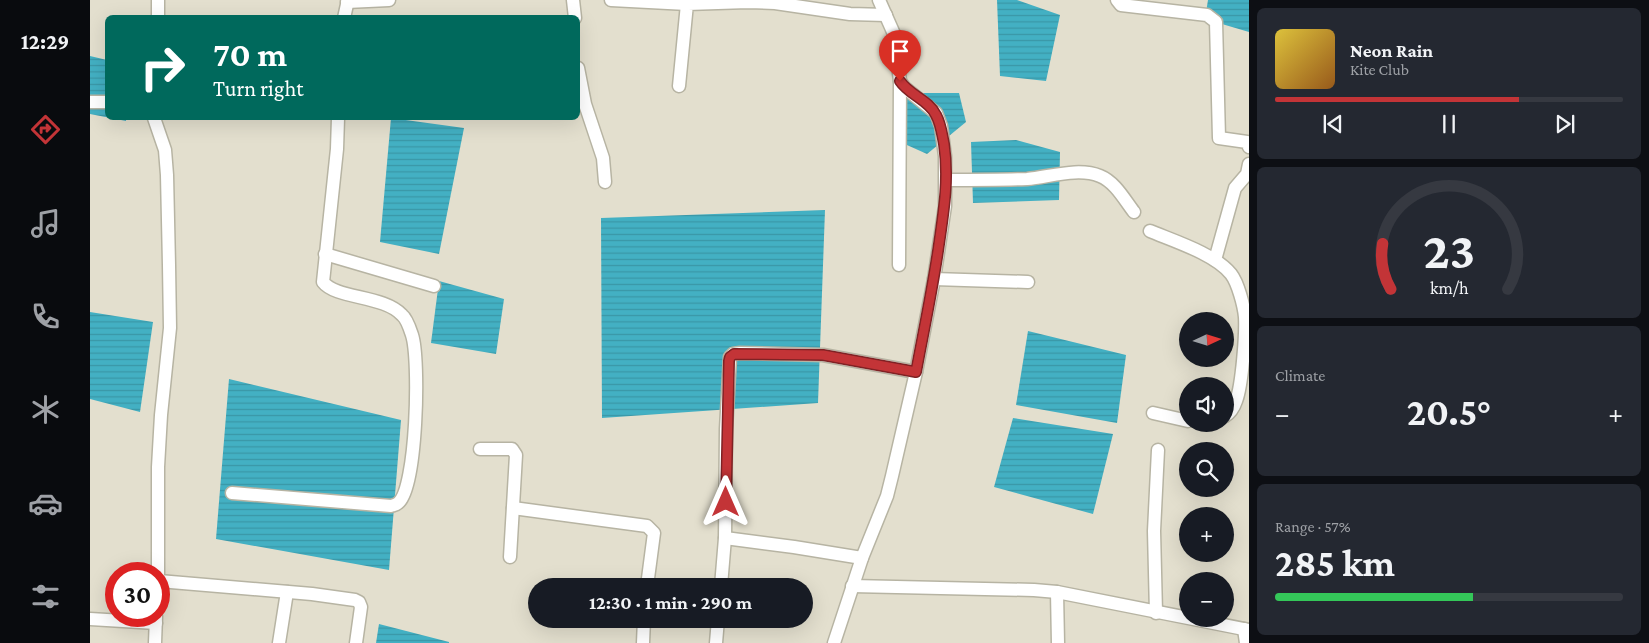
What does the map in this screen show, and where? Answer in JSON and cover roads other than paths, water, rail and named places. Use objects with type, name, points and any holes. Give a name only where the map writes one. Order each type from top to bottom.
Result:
[{"type":"street","points":[[158,0],[158,15]]},
{"type":"street","points":[[345,15],[348,1],[389,0]]},
{"type":"street","points":[[574,0],[575,15]]},
{"type":"street","points":[[611,0],[766,3],[850,14],[886,14]]},
{"type":"street","points":[[879,0],[894,34],[900,81],[899,265]]},
{"type":"street","points":[[1117,0],[1121,5],[1207,15],[1216,22],[1219,138],[1247,142],[1249,147]]},
{"type":"street","points":[[679,86],[687,2]]},
{"type":"street","points":[[580,78],[585,104],[603,158],[605,182]]},
{"type":"street","points":[[834,643],[862,558],[887,496],[916,372],[934,280],[945,206],[946,180],[942,136],[936,113],[930,106],[904,87],[900,81]]},
{"type":"street","points":[[90,102],[105,102]]},
{"type":"street","points":[[155,120],[165,150],[170,274],[170,328],[158,466],[158,562]]},
{"type":"street","points":[[232,493],[390,506],[398,503],[411,472],[416,388],[413,336],[403,315],[393,307],[326,286],[323,282],[337,149],[338,120]]},
{"type":"street","points":[[1216,260],[1235,188],[1247,174],[1249,164]]},
{"type":"street","points":[[946,180],[1028,179],[1088,173],[1111,182],[1134,212]]},
{"type":"street","points":[[1150,231],[1220,262],[1232,275],[1245,299],[1246,341],[1241,378],[1234,404]]},
{"type":"street","points":[[325,254],[434,286]]},
{"type":"street","points":[[934,280],[1028,282]]},
{"type":"street","points":[[722,578],[725,538],[726,429],[730,357],[734,354],[823,355],[916,372]]},
{"type":"street","points":[[1152,413],[1179,419]]},
{"type":"street","points":[[480,449],[512,449],[516,456],[510,557]]},
{"type":"street","points":[[1156,613],[1154,531],[1158,450]]},
{"type":"street","points":[[513,508],[647,526],[654,533],[648,578]]},
{"type":"street","points":[[725,538],[794,546],[862,558]]},
{"type":"street","points":[[170,582],[355,600],[359,602],[361,607],[356,643]]},
{"type":"street","points":[[852,586],[1001,588],[1057,592],[1247,630],[1246,643]]},
{"type":"street","points":[[280,643],[287,592]]},
{"type":"street","points":[[1057,592],[1058,643]]},
{"type":"street","points":[[90,619],[105,619]]},
{"type":"street","points":[[154,643],[155,627]]},
{"type":"street","points":[[643,643],[644,628]]},
{"type":"street","points":[[716,643],[717,628]]},
{"type":"water","points":[[997,0],[1017,0],[1060,15],[1046,81],[1000,76]]},
{"type":"water","points":[[1208,0],[1249,0],[1249,32],[1205,19]]},
{"type":"water","points":[[90,56],[105,60],[105,116],[90,114]]},
{"type":"water","points":[[898,93],[959,93],[966,122],[927,154],[898,141]]},
{"type":"water","points":[[391,120],[406,120],[464,128],[439,254],[380,242]]},
{"type":"water","points":[[1016,140],[1060,152],[1059,200],[973,203],[971,142]]},
{"type":"water","points":[[825,210],[818,403],[602,418],[601,218]]},
{"type":"water","points":[[439,281],[504,299],[496,354],[431,343]]},
{"type":"water","points":[[90,312],[153,322],[140,412],[90,399]]},
{"type":"water","points":[[1028,331],[1126,355],[1117,423],[1016,405]]},
{"type":"water","points":[[229,379],[401,420],[389,570],[216,539]]},
{"type":"water","points":[[1013,418],[1113,434],[1093,514],[994,487]]},
{"type":"water","points":[[379,624],[449,642],[449,643],[376,643]]}]
